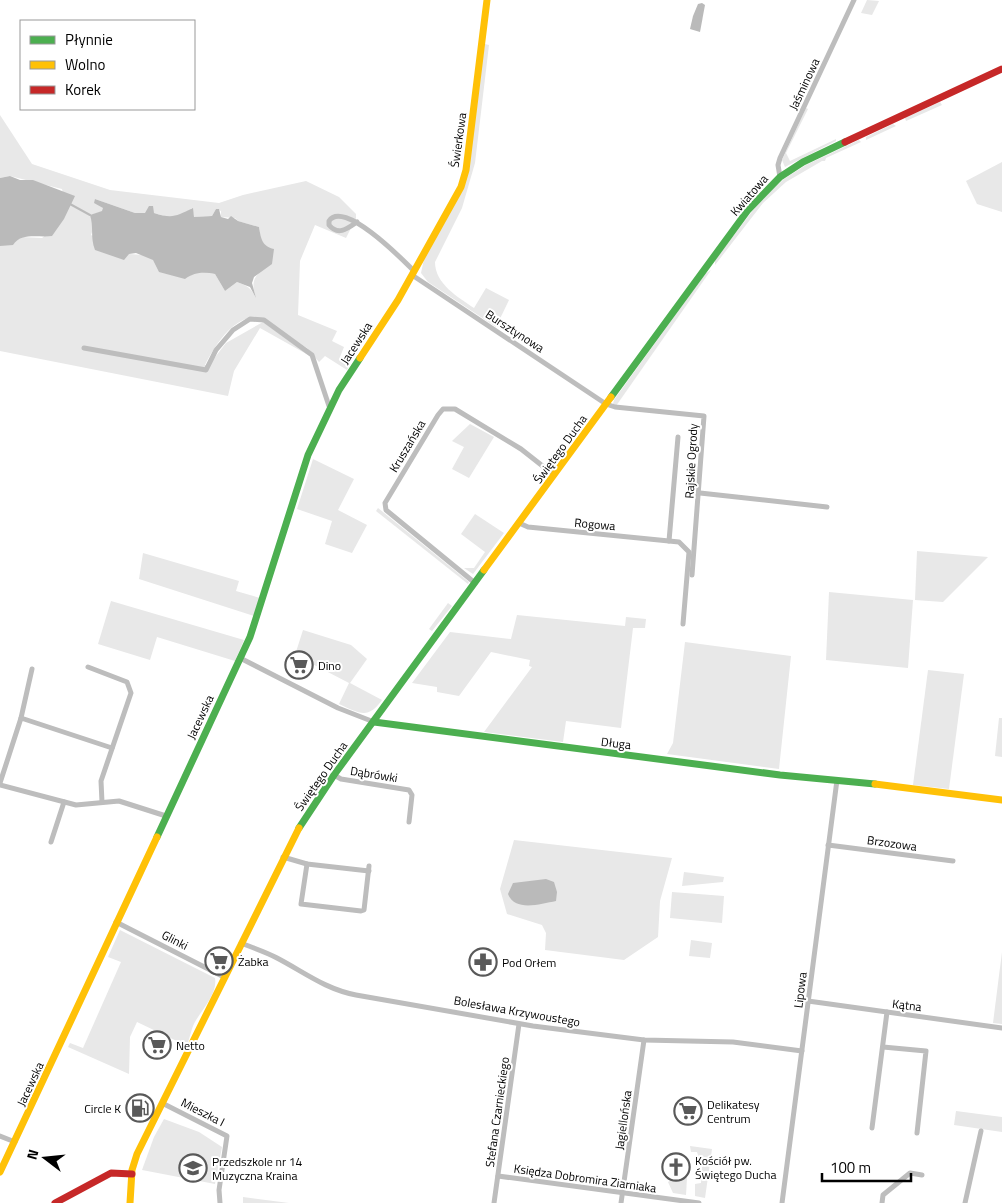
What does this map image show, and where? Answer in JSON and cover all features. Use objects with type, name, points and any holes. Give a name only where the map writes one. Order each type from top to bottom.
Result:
[{"type":"street","name":"Świerkowa","points":[[413,273],[455,199],[466,170],[487,0]]},
{"type":"street","name":"Jaśminowa","points":[[780,177],[778,165],[780,158],[854,0]]},
{"type":"street","name":"Kwiatowa","points":[[606,404],[748,210],[780,177],[803,162],[1002,69]]},
{"type":"street","name":"Bursztynowa","points":[[357,222],[340,231],[335,230],[329,225],[332,217],[340,214],[357,222],[413,273],[606,404]]},
{"type":"street","name":"Jacewska","points":[[0,1172],[257,620],[308,455],[329,406],[413,273]]},
{"type":"street","points":[[84,348],[206,370],[216,350],[233,330],[250,319],[264,320],[312,354],[329,406]]},
{"type":"street","name":"Świętego Ducha","points":[[130,1203],[132,1174],[137,1154],[300,826],[334,775],[606,404]]},
{"type":"street","name":"Rajskie Ogrody","points":[[606,404],[615,407],[704,416],[700,493],[692,575]]},
{"type":"street","name":"Kruszańska","points":[[475,583],[386,510],[386,503],[438,415],[443,409],[455,409],[521,449],[554,476]]},
{"type":"street","points":[[669,541],[678,437]]},
{"type":"street","points":[[700,493],[827,507]]},
{"type":"street","name":"Rogowa","points":[[519,523],[544,529],[679,542],[689,552],[683,624]]},
{"type":"street","name":"Długa","points":[[240,658],[338,708],[374,722],[433,732],[780,775],[1002,800]]},
{"type":"street","points":[[88,667],[127,682],[131,693],[100,782],[102,802]]},
{"type":"street","points":[[32,669],[21,718],[0,784],[76,805],[119,800],[166,816]]},
{"type":"street","points":[[21,718],[112,748]]},
{"type":"street","name":"Dąbrówki","points":[[334,775],[341,779],[409,790],[412,795],[409,822]]},
{"type":"street","name":"Lipowa","points":[[782,1203],[837,780]]},
{"type":"street","points":[[51,842],[64,802]]},
{"type":"street","name":"Brzozowa","points":[[828,844],[952,861]]},
{"type":"street","points":[[283,857],[306,864],[369,869],[364,910],[301,904],[306,864]]},
{"type":"street","name":"Glinki","points":[[116,922],[224,977]]},
{"type":"street","name":"Bolesława Krzywoustego","points":[[241,943],[277,958],[315,982],[344,993],[519,1024],[644,1040],[733,1042],[802,1051]]},
{"type":"street","name":"Kątna","points":[[808,1001],[1002,1028]]},
{"type":"street","points":[[872,1128],[887,1012]]},
{"type":"street","name":"Stefana Czarnieckiego","points":[[494,1203],[519,1024]]},
{"type":"street","name":"Jagiellońska","points":[[621,1203],[644,1040]]},
{"type":"street","points":[[883,1047],[926,1051],[917,1133]]},
{"type":"street","name":"Mieszka I","points":[[162,1103],[228,1136],[219,1190],[220,1203]]},
{"type":"street","points":[[965,1203],[981,1131]]},
{"type":"street","points":[[0,1136],[15,1142]]},
{"type":"street","points":[[55,1203],[110,1173],[132,1174]]},
{"type":"street","points":[[882,1203],[883,1195],[910,1173],[922,1175]]},
{"type":"street","name":"Księdza Dobromira Ziarniaka","points":[[498,1176],[699,1203]]},
{"type":"shaded area","points":[[867,0],[879,1],[872,15],[861,13]]},
{"type":"shaded area","points":[[702,3],[705,5],[700,32],[690,29],[698,4]]},
{"type":"shaded area","points":[[485,44],[489,45],[475,163],[462,208],[435,262],[439,277],[448,289],[474,308],[486,288],[509,300],[496,327],[428,282],[421,273],[424,259],[463,189]]},
{"type":"shaded area","points":[[940,102],[942,105],[906,121],[905,118]]},
{"type":"shaded area","points":[[806,108],[808,109],[786,153],[790,161],[836,139],[836,141],[785,167],[782,160]]},
{"type":"shaded area","points":[[0,115],[32,164],[110,190],[219,203],[243,195],[306,181],[339,197],[356,214],[356,225],[351,228],[346,238],[315,225],[300,261],[298,315],[337,331],[332,341],[344,347],[340,357],[350,364],[347,370],[325,356],[319,362],[307,348],[263,319],[253,318],[236,324],[228,331],[205,365],[209,365],[226,343],[263,322],[310,356],[260,328],[234,371],[228,396],[0,351],[0,246],[22,237],[42,238],[60,224],[67,211],[62,189],[10,176],[0,178]],"holes":[[[95,199],[135,213],[154,213],[168,217],[180,216],[192,208],[194,217],[212,216],[216,209],[221,211],[221,217],[235,218],[238,221],[259,227],[261,240],[266,247],[265,267],[258,274],[253,284],[256,298],[251,290],[241,283],[237,282],[225,291],[215,274],[204,272],[191,274],[143,255],[129,254],[91,235],[94,226],[91,215],[103,211],[103,208]]]},
{"type":"shaded area","points":[[893,124],[896,126],[866,140],[866,137]]},
{"type":"shaded area","points":[[859,140],[861,142],[826,158],[825,161],[786,182],[763,203],[715,265],[715,260],[760,201],[784,179],[806,165]]},
{"type":"shaded area","points":[[1002,162],[1002,212],[977,204],[966,181]]},
{"type":"shaded area","points":[[10,176],[20,180],[33,180],[75,196],[64,219],[52,236],[25,237],[16,241],[13,245],[0,246],[0,178]]},
{"type":"shaded area","points":[[95,199],[135,213],[145,213],[149,206],[153,206],[154,213],[166,216],[178,215],[193,208],[194,217],[212,216],[216,209],[219,209],[221,217],[228,219],[231,216],[238,221],[259,227],[263,241],[267,246],[274,249],[272,264],[254,277],[252,283],[256,298],[250,287],[237,282],[225,291],[215,274],[200,273],[185,279],[159,272],[153,260],[136,253],[129,254],[124,260],[95,250],[90,215],[102,211],[103,208],[94,203]]},
{"type":"shaded area","points":[[711,270],[616,406],[613,404],[705,274]]},
{"type":"shaded area","points":[[470,424],[494,437],[469,478],[452,469],[464,447],[452,441]]},
{"type":"shaded area","points":[[313,459],[354,479],[338,510],[367,525],[352,553],[325,544],[332,521],[297,509]]},
{"type":"shaded area","points":[[378,508],[469,582],[468,584],[376,511]]},
{"type":"shaded area","points":[[475,514],[504,533],[473,574],[464,568],[474,568],[485,552],[461,534]]},
{"type":"shaded area","points":[[917,551],[988,557],[943,602],[915,600]]},
{"type":"shaded area","points":[[143,553],[239,581],[236,591],[260,598],[254,616],[139,579]]},
{"type":"shaded area","points":[[829,592],[913,600],[908,668],[826,660]]},
{"type":"shaded area","points":[[111,601],[244,640],[235,661],[157,637],[150,660],[98,644]]},
{"type":"shaded area","points":[[448,603],[452,606],[432,631],[429,629]]},
{"type":"shaded area","points":[[517,615],[625,626],[626,617],[646,619],[645,628],[633,628],[621,728],[566,721],[563,742],[484,732],[532,667],[529,666],[530,660],[491,652],[459,696],[437,692],[437,687],[412,683],[450,632],[511,639]]},
{"type":"shaded area","points":[[303,630],[351,645],[367,659],[350,683],[382,700],[377,706],[363,713],[339,704],[349,683],[295,655]]},
{"type":"shaded area","points":[[685,642],[791,656],[779,769],[667,754],[673,743]]},
{"type":"shaded area","points":[[928,670],[964,674],[949,789],[913,785]]},
{"type":"shaded area","points":[[999,718],[1002,718],[1002,757],[995,756]]},
{"type":"shaded area","points":[[514,840],[672,858],[660,901],[658,937],[624,960],[545,950],[546,933],[542,925],[507,914],[500,889]]},
{"type":"shaded area","points":[[684,872],[724,877],[723,882],[682,886]]},
{"type":"shaded area","points":[[546,879],[554,882],[557,892],[556,901],[536,905],[522,905],[511,900],[508,894],[513,883]]},
{"type":"shaded area","points":[[672,892],[724,896],[722,923],[670,918]]},
{"type":"shaded area","points":[[120,930],[215,978],[214,991],[193,1026],[188,1042],[179,1042],[137,1022],[130,1037],[129,1074],[68,1047],[70,1043],[83,1048],[121,962],[108,957]]},
{"type":"shaded area","points":[[691,940],[712,943],[710,958],[689,956]]},
{"type":"shaded area","points":[[1002,952],[1002,1024],[993,1023]]},
{"type":"shaded area","points":[[956,1111],[1002,1117],[1002,1132],[954,1125]]},
{"type":"shaded area","points":[[164,1119],[199,1132],[222,1147],[215,1184],[142,1170],[154,1137]]},
{"type":"shaded area","points":[[690,1146],[712,1149],[705,1198],[695,1196],[695,1184],[701,1183],[702,1167],[697,1152],[691,1152]]},
{"type":"shaded area","points":[[679,1175],[687,1178],[686,1195],[673,1193],[668,1182]]},
{"type":"shaded area","points":[[243,1197],[289,1203],[243,1203]]},
{"type":"waterway","points":[[70,204],[90,215]]},
{"type":"traffic: fast","points":[[611,397],[748,210],[780,177],[803,162],[845,142]]},
{"type":"traffic: fast","points":[[157,837],[250,637],[308,455],[339,390],[360,358]]},
{"type":"traffic: fast","points":[[299,828],[334,775],[484,570]]},
{"type":"traffic: fast","points":[[374,722],[780,775],[875,784]]},
{"type":"traffic: slow","points":[[360,358],[398,300],[461,187],[466,170],[487,0]]},
{"type":"traffic: slow","points":[[484,570],[611,397]]},
{"type":"traffic: slow","points":[[875,784],[1002,800]]},
{"type":"traffic: slow","points":[[130,1203],[132,1170],[137,1154],[299,828]]},
{"type":"traffic: slow","points":[[0,1172],[157,837]]},
{"type":"traffic: jam","points":[[845,142],[1002,69]]},
{"type":"traffic: jam","points":[[55,1203],[111,1173],[132,1174]]},
{"type":"place","name":"Dino","points":[[299,665]]},
{"type":"place","name":"Żabka","points":[[219,961]]},
{"type":"place","name":"Pod Orłem","points":[[483,962]]},
{"type":"place","name":"Netto","points":[[157,1045]]},
{"type":"place","name":"Circle K","points":[[140,1108]]},
{"type":"place","name":"Delikatesy Centrum","points":[[688,1111]]},
{"type":"place","name":"Kościół pw. Świętego Ducha","points":[[676,1167]]},
{"type":"place","name":"Przedszkole nr 14 Muzyczna Kraina","points":[[193,1168]]}]
